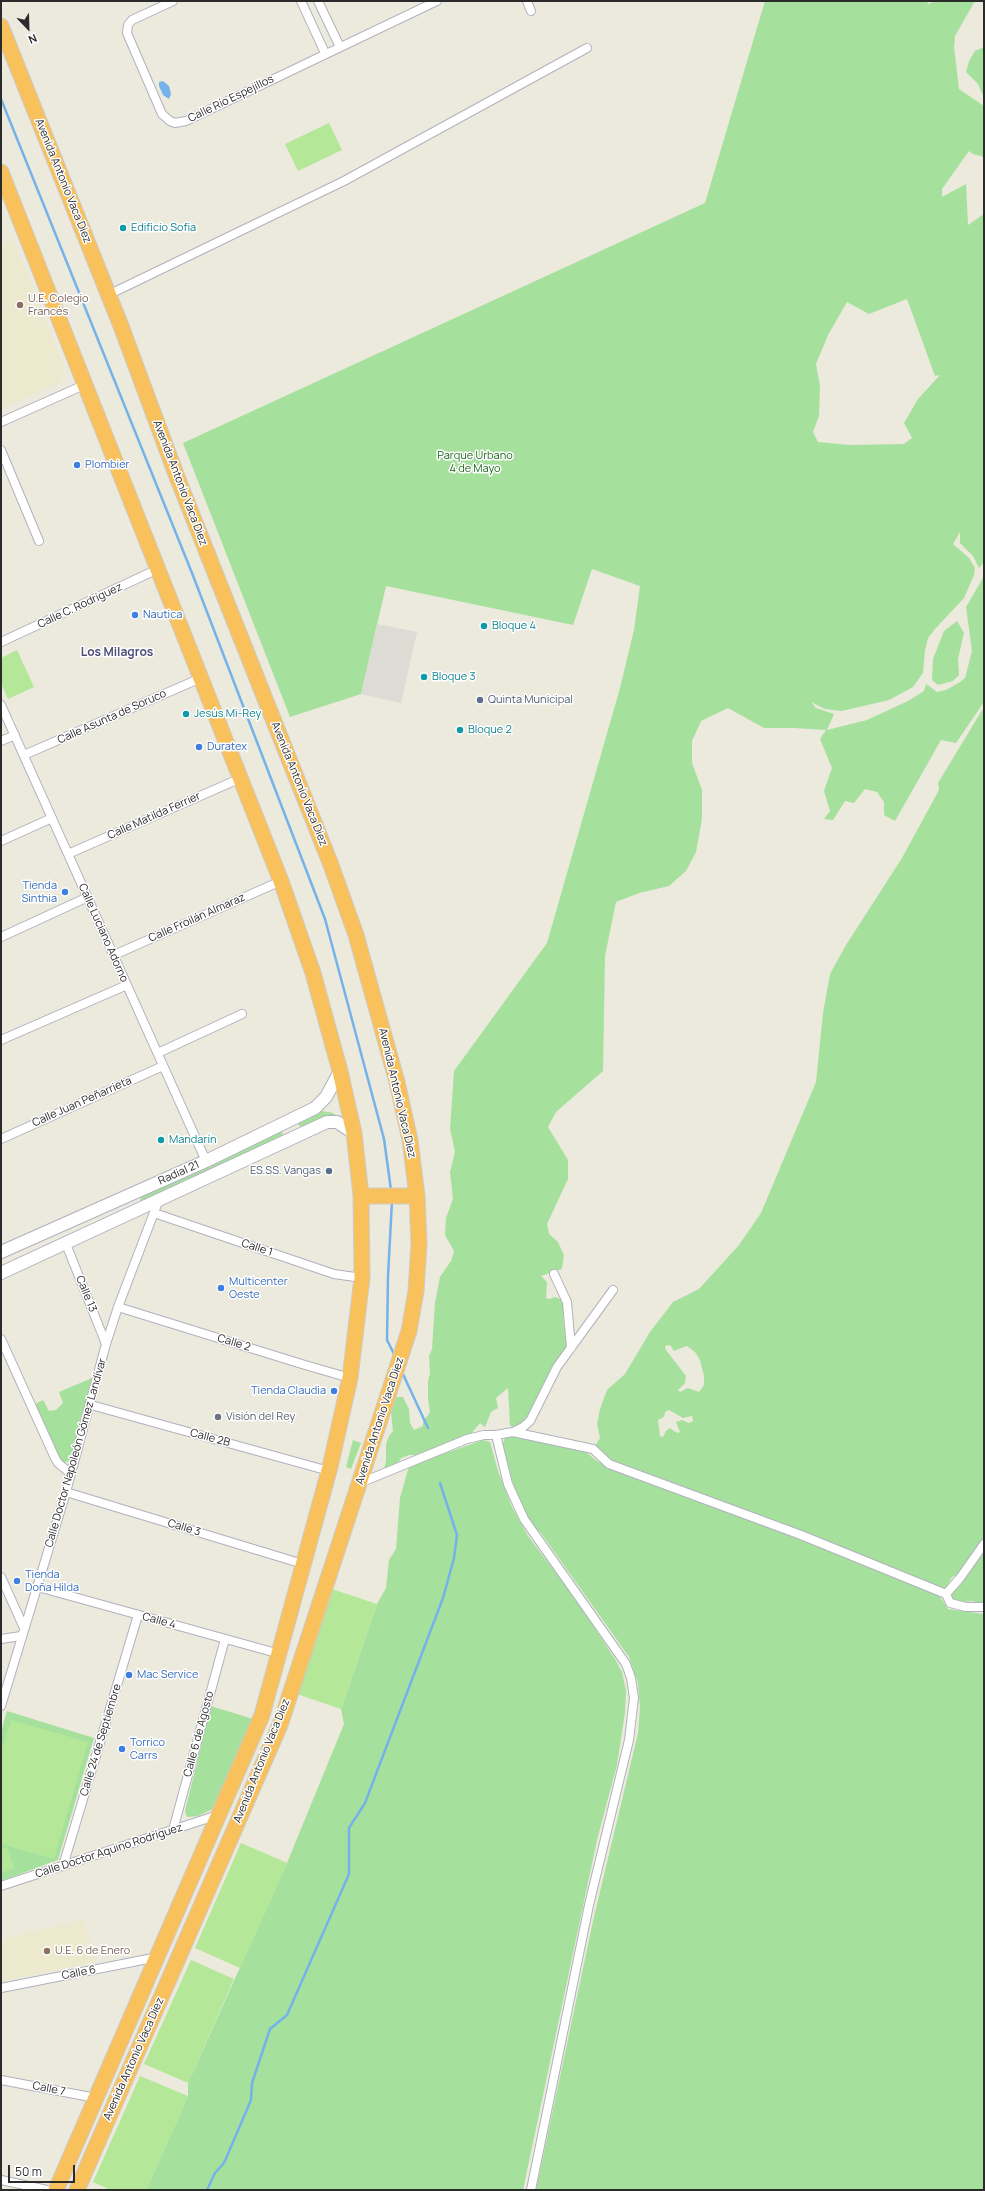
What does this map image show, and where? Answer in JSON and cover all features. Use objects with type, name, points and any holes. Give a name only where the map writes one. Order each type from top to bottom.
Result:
[{"type":"highway","name":"Avenida Antonio Vaca Diez","points":[[1,26],[108,295],[177,477],[331,865],[356,935],[397,1082],[410,1140],[413,1196],[419,1243],[416,1291],[409,1331],[389,1396],[280,1725],[77,2190]]},
{"type":"highway","name":"Avenida Antonio Vaca Diez","points":[[1,172],[241,778],[281,881],[314,973],[340,1071],[368,1196],[362,1278],[350,1378],[330,1470],[262,1715],[56,2190]]},
{"type":"highway","points":[[368,1196],[413,1196]]},
{"type":"highway","points":[[93,2153],[92,2144],[108,2105],[106,2100],[96,2098]]},
{"type":"street","name":"Calle Río Espejillos","points":[[172,1],[135,18],[130,22],[127,29],[128,38],[162,114],[170,121],[175,123],[186,121],[325,54]]},
{"type":"street","points":[[301,1],[325,54],[437,1]]},
{"type":"street","points":[[318,1],[340,47]]},
{"type":"street","points":[[527,1],[532,11]]},
{"type":"street","points":[[108,295],[344,181],[588,48]]},
{"type":"street","points":[[1,422],[84,384]]},
{"type":"street","points":[[1,450],[39,541]]},
{"type":"street","name":"Calle C. Rodríguez","points":[[1,642],[158,569]]},
{"type":"street","name":"Calle Asunta de Soruco","points":[[24,755],[201,678]]},
{"type":"street","name":"Calle Luciano Adorno","points":[[1,705],[206,1161]]},
{"type":"street","points":[[1,742],[15,735]]},
{"type":"street","name":"Calle Matilda Ferrier","points":[[68,854],[241,778]]},
{"type":"street","points":[[1,841],[52,818]]},
{"type":"street","name":"Calle Froilán Almaraz","points":[[114,955],[281,881]]},
{"type":"street","points":[[1,937],[88,897]]},
{"type":"street","points":[[1,1040],[127,985]]},
{"type":"street","points":[[158,1053],[242,1014]]},
{"type":"street","name":"Calle Juan Peñarrieta","points":[[1,1139],[163,1066]]},
{"type":"street","name":"Radial 21","points":[[1,1252],[206,1161],[315,1108],[326,1096],[340,1071]]},
{"type":"street","points":[[288,1122],[294,1137]]},
{"type":"street","name":"Radial 21","points":[[1,1273],[66,1244],[156,1207],[294,1137],[327,1122],[337,1122],[354,1133]]},
{"type":"street","name":"Calle 1","points":[[156,1207],[334,1274],[362,1278]]},
{"type":"street","name":"Calle Doctor Napoleón Gómez Landívar","points":[[1,1706],[38,1587],[91,1406],[106,1344],[118,1307],[156,1207]]},
{"type":"street","name":"Calle 13","points":[[66,1244],[106,1344]]},
{"type":"street","points":[[554,1274],[567,1302],[571,1348]]},
{"type":"street","points":[[513,1432],[530,1421],[557,1367],[613,1290]]},
{"type":"street","name":"Calle 2","points":[[118,1307],[350,1378]]},
{"type":"street","points":[[1,1339],[55,1458],[58,1463],[71,1474]]},
{"type":"street","name":"Calle 2B","points":[[91,1406],[330,1470]]},
{"type":"street","points":[[360,1483],[467,1439],[484,1435],[496,1435],[513,1432],[593,1449],[609,1464],[801,1535],[946,1594],[950,1603],[966,1607],[984,1607]]},
{"type":"street","points":[[496,1435],[508,1484],[524,1519],[626,1664],[632,1678],[634,1698],[629,1740],[589,1905],[531,2190]]},
{"type":"street","name":"Calle 3","points":[[66,1492],[303,1564]]},
{"type":"street","points":[[946,1594],[960,1578],[984,1544]]},
{"type":"street","points":[[1,1577],[23,1632],[1,1639]]},
{"type":"street","name":"Calle 4","points":[[38,1587],[280,1654]]},
{"type":"street","name":"Calle 24 de Septiembre","points":[[63,1866],[138,1615]]},
{"type":"street","name":"Calle 6 de Agosto","points":[[173,1830],[225,1639]]},
{"type":"street","name":"Calle Doctor Aquino Rodríguez","points":[[1,1886],[218,1815]]},
{"type":"street","name":"Calle 6","points":[[1,1988],[158,1957]]},
{"type":"street","name":"Calle 7","points":[[1,2080],[96,2098]]},
{"type":"street","points":[[1,2180],[47,2190]]},
{"type":"shaded area","name":"U.E. Colegio Francés","points":[[13,239],[64,367],[62,382],[1,409],[1,244]]},
{"type":"shaded area","points":[[377,624],[417,632],[401,703],[361,694]]},
{"type":"shaded area","name":"U.E. 6 de Enero","points":[[84,1920],[96,1962],[1,1981],[1,1939]]},
{"type":"green space","name":"Parque Urbano 4 de Mayo","points":[[765,1],[927,1],[928,4],[936,1],[975,1],[955,36],[954,47],[959,89],[984,106],[984,157],[973,154],[969,151],[942,189],[942,197],[966,184],[968,225],[984,214],[984,562],[979,568],[973,556],[960,543],[960,532],[953,544],[969,558],[975,568],[974,575],[964,598],[928,638],[925,650],[923,673],[913,687],[889,700],[842,711],[825,709],[811,702],[816,708],[834,714],[827,730],[867,720],[908,701],[924,691],[926,684],[937,692],[946,690],[960,682],[965,678],[972,651],[966,607],[984,576],[984,702],[956,743],[941,740],[895,821],[884,815],[884,802],[877,792],[865,789],[854,803],[845,801],[833,820],[824,819],[830,811],[824,791],[832,768],[820,739],[826,730],[764,728],[728,708],[701,721],[692,741],[692,763],[702,790],[702,819],[696,852],[686,871],[669,886],[639,893],[616,902],[605,956],[603,1071],[556,1112],[548,1127],[568,1160],[568,1179],[547,1224],[549,1234],[558,1242],[564,1255],[562,1269],[541,1276],[547,1282],[546,1298],[549,1299],[555,1297],[563,1300],[565,1307],[563,1312],[564,1328],[568,1336],[565,1352],[553,1366],[533,1409],[522,1423],[515,1427],[510,1425],[508,1388],[496,1398],[498,1408],[491,1412],[485,1427],[480,1423],[470,1435],[416,1455],[409,1455],[401,1458],[397,1465],[384,1469],[386,1461],[386,1444],[393,1431],[391,1412],[396,1397],[403,1397],[409,1409],[410,1423],[414,1430],[423,1426],[423,1422],[430,1412],[428,1399],[428,1381],[430,1373],[429,1356],[432,1349],[435,1303],[440,1277],[451,1261],[454,1251],[445,1235],[446,1218],[453,1199],[450,1172],[455,1152],[450,1128],[454,1071],[547,943],[620,688],[634,630],[640,586],[592,569],[573,625],[386,586],[361,694],[290,717],[183,443],[705,203]],"holes":[[[907,299],[935,376],[940,375],[918,399],[904,423],[912,438],[904,444],[849,445],[818,442],[813,432],[819,416],[820,386],[816,364],[828,335],[847,302],[869,314]]]},
{"type":"green space","points":[[984,47],[984,98],[978,84],[966,72],[969,61],[975,51]]},
{"type":"green space","points":[[329,123],[342,150],[298,171],[285,144]]},
{"type":"green space","points":[[957,621],[964,633],[958,659],[959,675],[953,681],[938,685],[932,680],[933,659],[944,631]]},
{"type":"green space","points":[[17,650],[34,687],[8,699],[1,683],[1,658]]},
{"type":"green space","points":[[984,707],[984,1538],[959,1574],[952,1577],[945,1589],[610,1462],[595,1446],[600,1438],[597,1424],[600,1409],[607,1390],[625,1374],[650,1332],[673,1302],[699,1289],[739,1245],[761,1213],[816,1082],[823,1013],[830,974],[846,945],[902,858],[939,790],[938,783]],"holes":[[[670,1345],[674,1351],[687,1346],[695,1352],[700,1360],[704,1376],[704,1385],[699,1392],[688,1388],[680,1392],[678,1390],[685,1383],[686,1376],[666,1350],[665,1346]],[[669,1410],[683,1418],[692,1416],[693,1421],[689,1423],[682,1420],[676,1422],[680,1432],[677,1433],[670,1428],[666,1431],[663,1437],[660,1436],[658,1420],[664,1417],[665,1412]]]},
{"type":"green space","points":[[322,1111],[333,1113],[343,1121],[302,1127],[299,1126],[298,1122]]},
{"type":"green space","points":[[280,1130],[283,1133],[281,1138],[142,1203],[140,1202],[141,1196]]},
{"type":"green space","points":[[92,1378],[70,1460],[63,1464],[61,1463],[33,1405],[43,1400],[49,1411],[56,1410],[63,1403],[59,1392]]},
{"type":"green space","points":[[506,1435],[513,1435],[586,1452],[598,1462],[830,1550],[938,1594],[948,1609],[984,1614],[984,2190],[536,2190],[593,1921],[638,1733],[640,1707],[638,1683],[629,1657],[541,1533],[531,1524],[517,1496],[502,1446]]},
{"type":"green space","points":[[353,1440],[361,1443],[351,1469],[346,1467]]},
{"type":"green space","points":[[483,1440],[490,1442],[498,1471],[512,1507],[528,1536],[574,1597],[615,1659],[622,1672],[626,1691],[625,1713],[617,1765],[597,1840],[523,2190],[146,2190],[188,2096],[188,2083],[287,1863],[344,1724],[341,1709],[377,1604],[386,1588],[389,1560],[396,1549],[400,1498],[409,1466]]},
{"type":"green space","points":[[984,1547],[984,1603],[971,1601],[958,1603],[953,1601],[951,1591]]},
{"type":"green space","points":[[332,1589],[377,1604],[341,1709],[297,1694]]},
{"type":"green space","points":[[211,1706],[253,1719],[213,1809],[198,1816],[187,1817],[185,1811]]},
{"type":"green space","points":[[7,1711],[94,1738],[58,1860],[1,1881],[1,1732]]},
{"type":"green space","points":[[11,1720],[88,1742],[54,1859],[1,1844],[1,1753]]},
{"type":"green space","points":[[241,1843],[287,1863],[240,1968],[195,1948]]},
{"type":"green space","points":[[7,1847],[14,1868],[1,1873],[1,1849]]},
{"type":"green space","points":[[191,1960],[234,1979],[188,2083],[144,2064]]},
{"type":"green space","points":[[140,2076],[188,2096],[146,2190],[111,2190],[93,2182]]},
{"type":"water","points":[[163,81],[169,86],[171,94],[169,99],[163,95],[159,86],[159,82]]},
{"type":"waterway","points":[[1,99],[192,573],[325,919],[384,1139],[391,1190]]},
{"type":"waterway","points":[[392,1201],[388,1276],[387,1340],[395,1356]]},
{"type":"waterway","points":[[402,1372],[428,1428]]},
{"type":"waterway","points":[[207,2190],[215,2173],[224,2163],[251,2100],[252,2083],[270,2029],[287,2015],[349,1874],[349,1828],[365,1803],[443,1598],[454,1558],[457,1535],[440,1483]]},
{"type":"place","name":"Edificio Sofia","points":[[123,228]]},
{"type":"place","name":"U.E. Colegio Francés","points":[[20,305]]},
{"type":"place","name":"Plombier","points":[[77,465]]},
{"type":"place","name":"Nautica","points":[[135,615]]},
{"type":"place","name":"Bloque 4","points":[[484,626]]},
{"type":"place","name":"Bloque 3","points":[[424,677]]},
{"type":"place","name":"Quinta Municipal","points":[[480,700]]},
{"type":"place","name":"Jesús Mi-Rey","points":[[186,714]]},
{"type":"place","name":"Bloque 2","points":[[460,730]]},
{"type":"place","name":"Duratex","points":[[199,747]]},
{"type":"place","name":"Tienda Sinthia","points":[[65,892]]},
{"type":"place","name":"Mandarín","points":[[161,1140]]},
{"type":"place","name":"ES.SS. Vangas","points":[[329,1171]]},
{"type":"place","name":"Multicenter Oeste","points":[[221,1288]]},
{"type":"place","name":"Tienda Claudia","points":[[334,1391]]},
{"type":"place","name":"Visión del Rey","points":[[218,1417]]},
{"type":"place","name":"Tienda Doña Hilda","points":[[17,1581]]},
{"type":"place","name":"Mac Service","points":[[129,1675]]},
{"type":"place","name":"Torrico Carrs","points":[[122,1749]]},
{"type":"place","name":"U.E. 6 de Enero","points":[[47,1951]]},
{"type":"district","name":"Los Milagros","points":[[117,653]]}]
